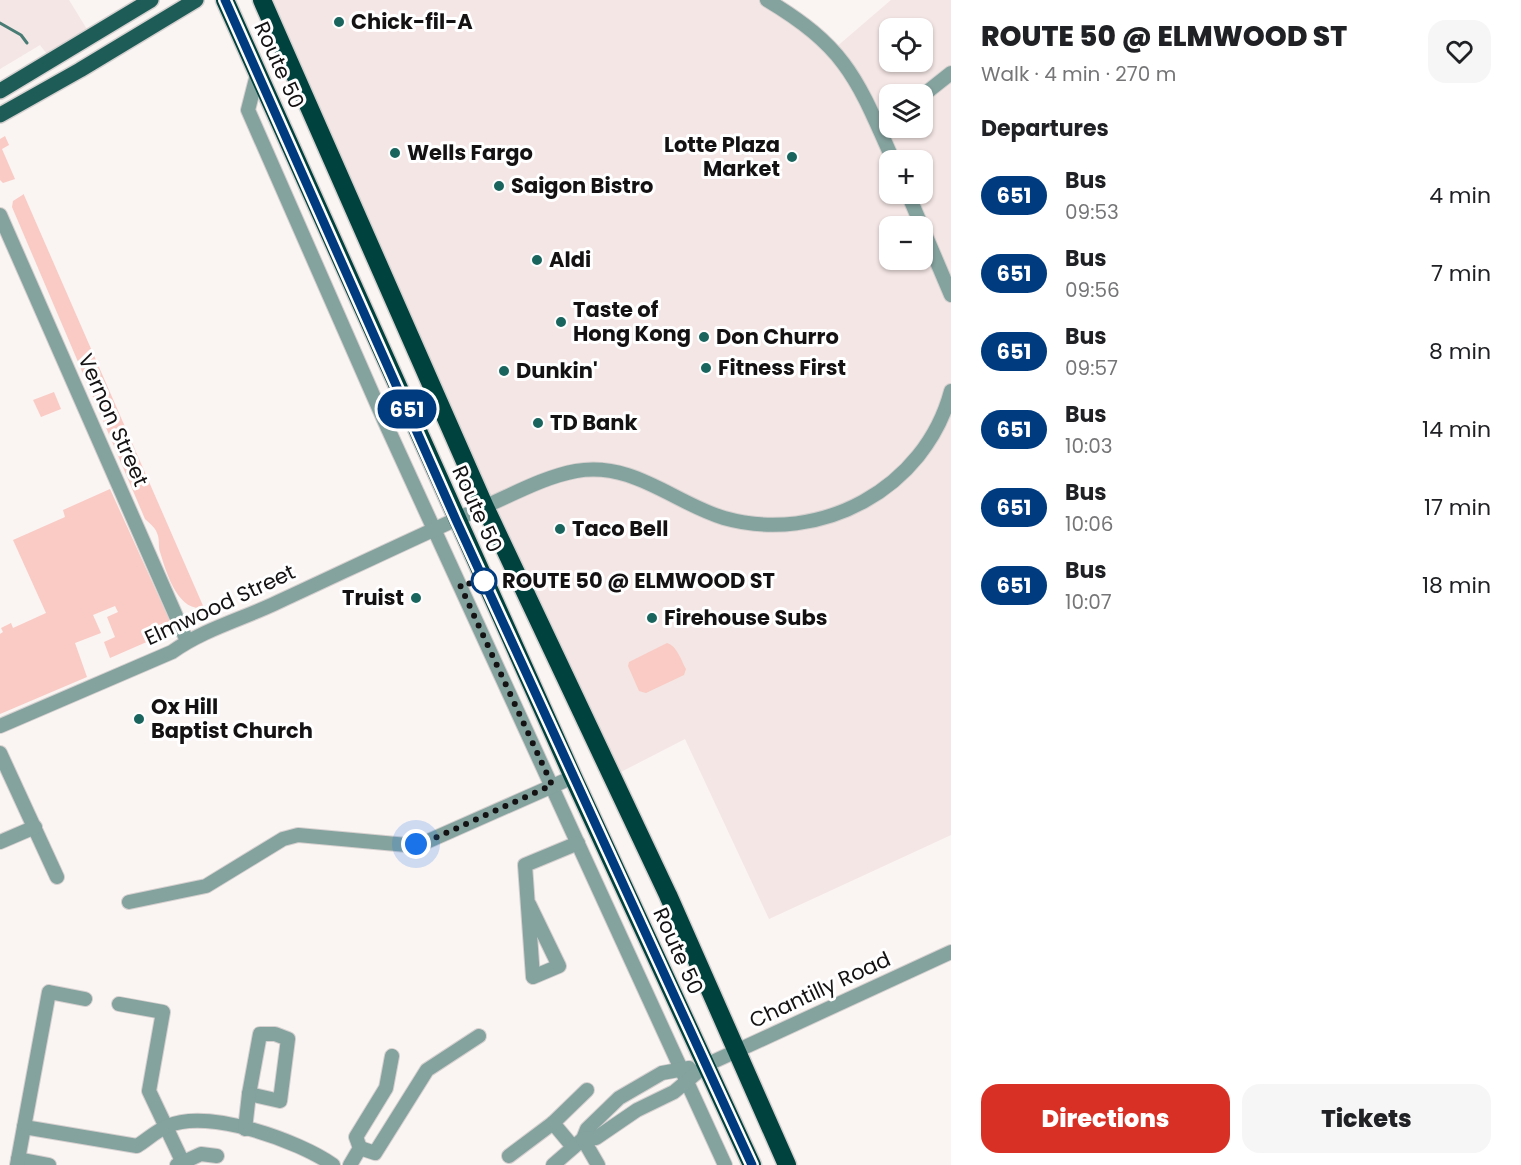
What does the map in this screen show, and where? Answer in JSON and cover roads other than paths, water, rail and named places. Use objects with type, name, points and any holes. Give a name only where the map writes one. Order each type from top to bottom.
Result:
[{"type":"highway","name":"Route 50","points":[[225,0],[456,520],[752,1165]]},
{"type":"highway","name":"Route 50","points":[[261,0],[485,507],[653,862],[787,1165]]},
{"type":"main road","points":[[0,91],[151,0]]},
{"type":"main road","points":[[0,115],[196,0]]},
{"type":"street","points":[[767,0],[798,19],[834,49],[879,114]]},
{"type":"street","points":[[258,71],[248,110],[434,529],[725,1165]]},
{"type":"street","points":[[933,88],[951,74]]},
{"type":"street","points":[[912,204],[951,295]]},
{"type":"street","name":"Vernon Street","points":[[0,215],[187,641]]},
{"type":"street","name":"Elmwood Street","points":[[0,726],[172,652],[187,641],[275,604],[434,529],[549,479],[589,470],[641,478],[698,508],[737,521],[765,525],[808,523],[836,515],[863,503],[899,477],[929,442],[944,414],[951,391]]},
{"type":"street","points":[[0,753],[57,877]]},
{"type":"street","points":[[129,903],[206,886],[283,839],[298,835],[398,844],[426,842],[573,777]]},
{"type":"street","points":[[0,842],[35,827]]},
{"type":"street","points":[[529,904],[559,966],[533,977],[525,865],[578,843]]},
{"type":"street","name":"Chantilly Road","points":[[578,1143],[596,1138],[637,1110],[674,1092],[684,1076],[951,952]]},
{"type":"street","points":[[49,1165],[17,1162],[49,992],[85,999]]},
{"type":"street","points":[[119,1004],[163,1012],[149,1091],[167,1126],[181,1164],[201,1154],[217,1156]]},
{"type":"street","points":[[245,1129],[249,1094],[260,1034],[288,1039],[279,1101],[249,1094]]},
{"type":"street","points":[[393,1056],[386,1088],[356,1137],[360,1148],[375,1154],[427,1070],[479,1036]]},
{"type":"street","name":"Chantilly Road","points":[[553,1165],[578,1143],[587,1129],[619,1098],[662,1073],[684,1076]]},
{"type":"street","points":[[508,1156],[553,1124],[587,1090]]},
{"type":"street","points":[[24,1127],[137,1146],[167,1126],[195,1121],[287,1139],[333,1165]]},
{"type":"street","points":[[553,1124],[578,1143],[598,1165]]},
{"type":"street","points":[[350,1165],[360,1148]]},
{"type":"waterway","points":[[0,23],[21,35],[27,43]]},
{"type":"place","name":"Chick-fil-A","points":[[339,22]]},
{"type":"place","name":"Wells Fargo","points":[[395,153]]},
{"type":"place","name":"Lotte Plaza Market","points":[[792,157]]},
{"type":"place","name":"Saigon Bistro","points":[[499,186]]},
{"type":"place","name":"Aldi","points":[[537,260]]},
{"type":"place","name":"Taste of Hong Kong","points":[[561,322]]},
{"type":"place","name":"Don Churro","points":[[704,337]]},
{"type":"place","name":"Fitness First","points":[[706,368]]},
{"type":"place","name":"Dunkin'","points":[[504,371]]},
{"type":"place","name":"TD Bank","points":[[538,423]]},
{"type":"place","name":"Taco Bell","points":[[560,529]]},
{"type":"place","name":"ROUTE 50 @ ELMWOOD ST","points":[[484,581]]},
{"type":"place","name":"Truist","points":[[416,598]]},
{"type":"place","name":"Firehouse Subs","points":[[652,618]]},
{"type":"place","name":"Ox Hill Baptist Church","points":[[139,719]]}]
